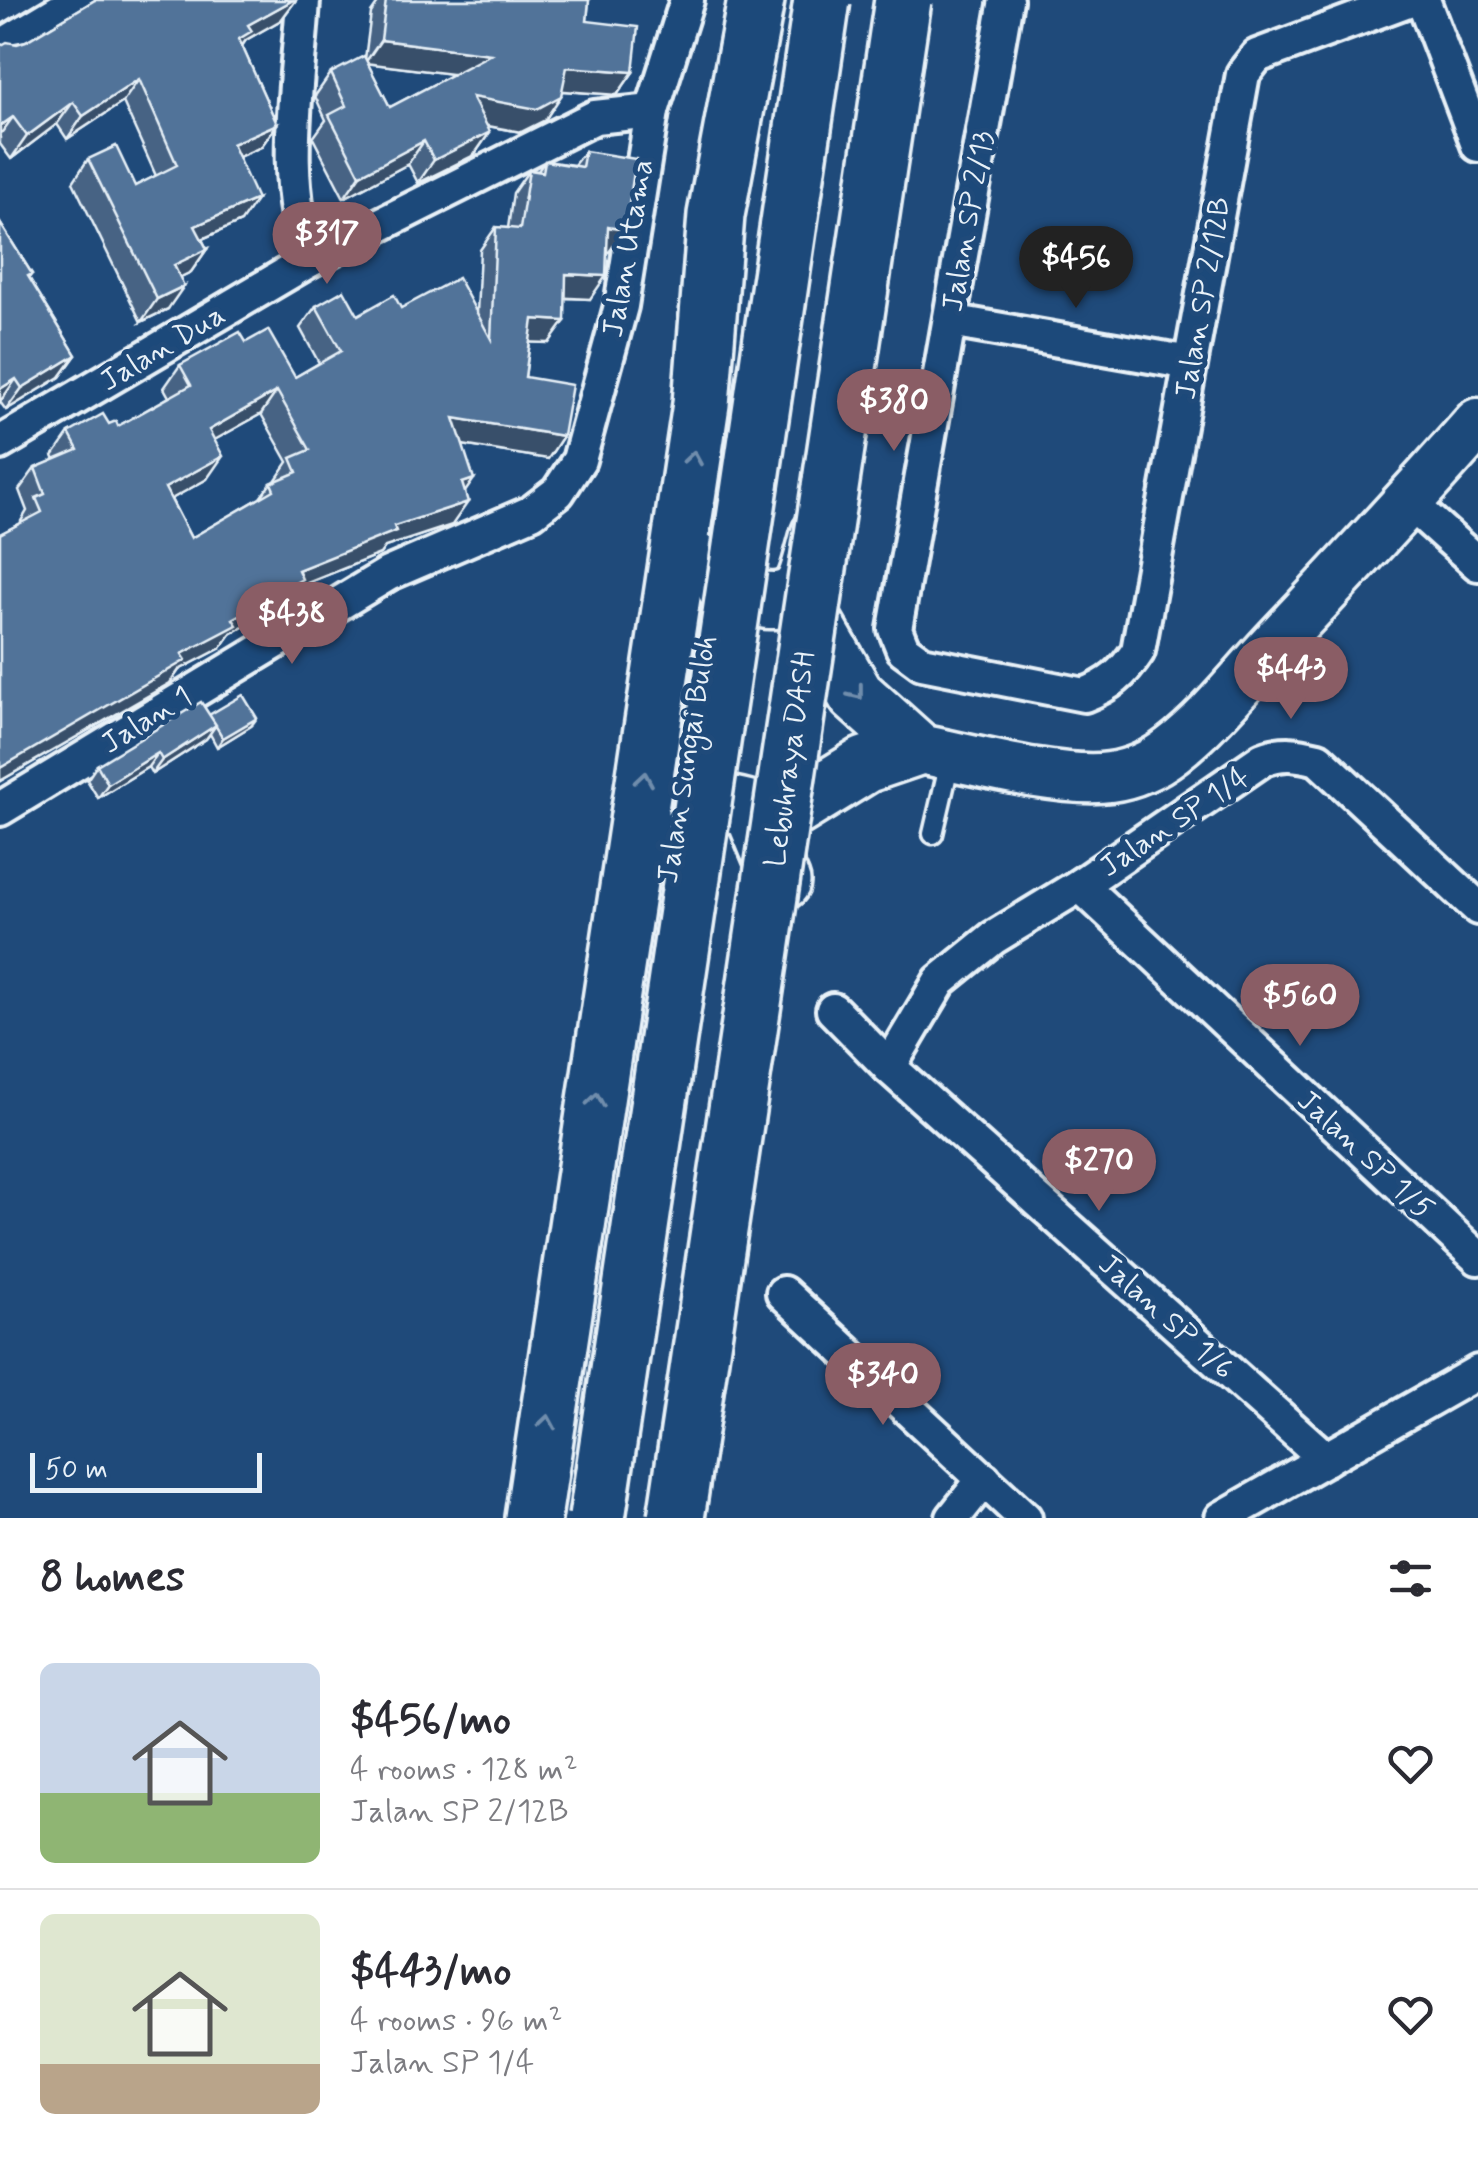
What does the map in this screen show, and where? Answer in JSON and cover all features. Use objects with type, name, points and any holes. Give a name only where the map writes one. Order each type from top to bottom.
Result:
[{"type":"highway","points":[[494,1518],[665,406],[716,215],[756,0]]},
{"type":"highway","name":"Jalan Sungai Buloh","points":[[570,1518],[801,0]]},
{"type":"highway","points":[[597,1518],[822,0]]},
{"type":"highway","points":[[688,1518],[764,1075],[816,624],[905,0]]},
{"type":"highway","name":"Lebuhraya DASH","points":[[676,1518],[905,0]]},
{"type":"highway","points":[[533,1518],[701,404],[716,215]]},
{"type":"highway","points":[[716,564],[726,589],[754,600],[782,600],[801,588],[838,475]]},
{"type":"highway","points":[[816,624],[856,695],[933,752]]},
{"type":"highway","points":[[792,810],[865,765],[933,752]]},
{"type":"highway","points":[[672,852],[710,804],[724,801],[752,810],[784,888]]},
{"type":"street","points":[[0,48],[78,0]]},
{"type":"street","points":[[303,0],[292,185],[297,227],[310,260]]},
{"type":"street","name":"Jalan Utama","points":[[558,492],[579,460],[621,306],[652,110],[687,0]]},
{"type":"street","name":"Jalan SP 2/13","points":[[1006,0],[895,629],[903,648],[922,663],[1084,694],[1103,688]]},
{"type":"street","name":"Jalan SP 2/12B","points":[[1103,688],[1124,674],[1138,650],[1243,74],[1256,56],[1408,0]]},
{"type":"street","points":[[1423,0],[1478,145]]},
{"type":"street","name":"Jalan Dua","points":[[0,443],[310,260],[595,117],[652,110]]},
{"type":"street","points":[[950,320],[1190,364]]},
{"type":"street","points":[[933,752],[1066,776],[1107,778],[1150,764],[1173,749],[1217,706],[1409,502],[1478,422]]},
{"type":"street","name":"Jalan 1","points":[[0,809],[388,574],[532,512],[558,492]]},
{"type":"street","points":[[1409,502],[1474,552]]},
{"type":"street","name":"Jalan SP 1/4","points":[[889,1067],[940,981],[993,938],[1276,754],[1296,753],[1318,759],[1478,908]]},
{"type":"street","name":"Jalan SP 1/5","points":[[1080,885],[1478,1258]]},
{"type":"street","name":"Jalan SP 1/6","points":[[832,1010],[889,1067],[1326,1459]]},
{"type":"street","points":[[783,1292],[1025,1518]]},
{"type":"street","points":[[1222,1518],[1478,1372]]},
{"type":"street","points":[[953,1518],[984,1479]]},
{"type":"lane","points":[[933,752],[934,834]]},
{"type":"building","points":[[95,0],[293,0],[248,25],[252,31],[239,39],[277,124],[232,144],[257,199],[195,226],[207,249],[174,265],[184,286],[157,299],[88,159],[116,146],[135,186],[177,165],[139,79],[83,116],[73,102],[27,136],[13,117],[0,126],[0,46],[26,41]]},
{"type":"building","points":[[386,0],[589,0],[587,21],[638,27],[633,72],[567,67],[561,96],[537,109],[472,97],[490,132],[434,160],[424,141],[360,175],[329,115],[346,106],[331,73],[364,56],[390,107],[491,54],[381,40]]},
{"type":"building","points":[[585,151],[636,159],[625,230],[608,227],[606,276],[566,274],[565,321],[533,319],[525,377],[572,385],[563,436],[454,418],[474,479],[462,483],[468,502],[394,526],[396,531],[298,570],[302,579],[233,619],[237,625],[182,654],[186,660],[0,768],[0,534],[42,512],[36,498],[45,494],[35,468],[78,450],[69,433],[103,414],[109,424],[116,421],[118,426],[191,385],[180,365],[240,332],[246,342],[268,330],[295,377],[341,351],[316,306],[344,290],[358,315],[394,295],[401,308],[458,278],[491,339],[496,227],[520,229],[529,170],[543,172],[545,161],[582,167]],"holes":[[[277,391],[310,450],[291,458],[297,472],[271,483],[274,490],[191,538],[165,488],[223,456],[209,430]]]},
{"type":"building","points":[[0,223],[76,355],[22,388],[16,379],[0,389]]},
{"type":"building","points":[[243,695],[257,718],[223,738],[209,715]]},
{"type":"building","points":[[201,702],[216,725],[162,760],[158,753],[108,784],[97,765]]}]
